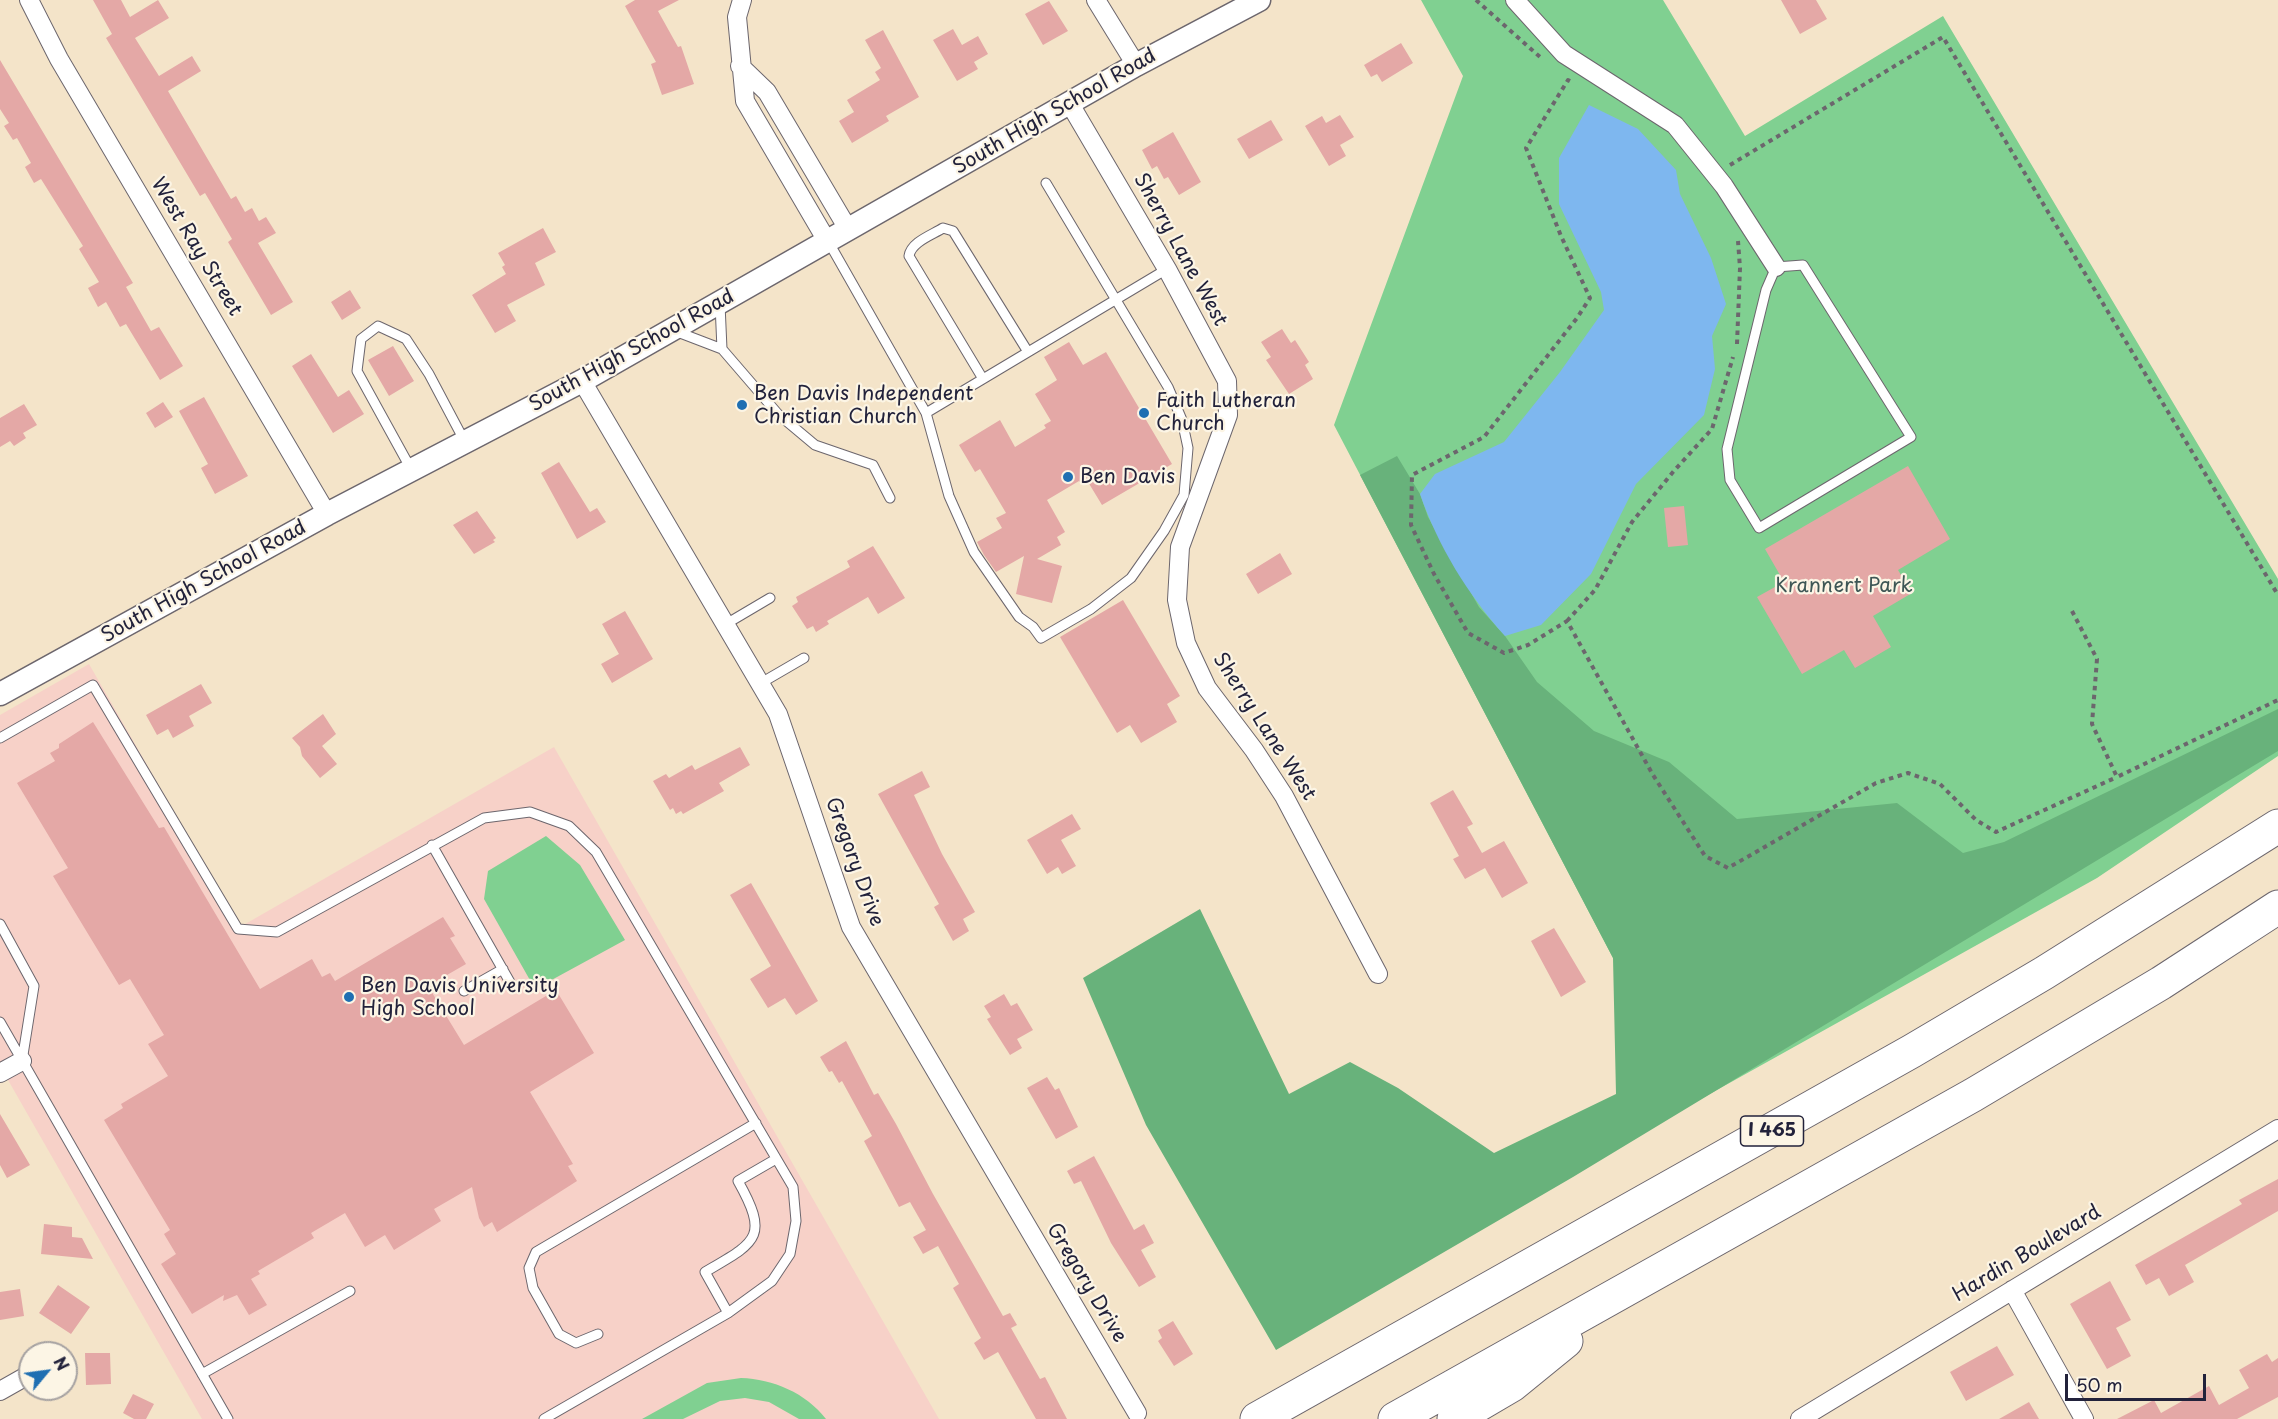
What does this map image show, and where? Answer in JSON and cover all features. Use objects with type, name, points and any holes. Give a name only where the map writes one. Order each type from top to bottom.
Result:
[{"type":"highway","name":"I 465","points":[[1257,1419],[1912,1051],[2044,973],[2278,826]]},
{"type":"highway","points":[[1395,1419],[1973,1095],[2161,983],[2278,907]]},
{"type":"highway","points":[[1454,1419],[1512,1385],[1630,1288]]},
{"type":"street","name":"West Ray Street","points":[[29,0],[59,59],[327,514]]},
{"type":"street","points":[[742,0],[737,17],[745,101],[827,241]]},
{"type":"street","points":[[1096,0],[1136,65]]},
{"type":"street","name":"South High School Road","points":[[0,694],[327,514],[582,381],[1136,65],[1259,0]]},
{"type":"street","points":[[1515,0],[1564,54],[1675,125],[1724,186],[1776,267]]},
{"type":"street","points":[[740,66],[767,92],[848,229]]},
{"type":"street","name":"Sherry Lane West","points":[[1070,104],[1167,269],[1227,381],[1228,416],[1180,547],[1177,600],[1186,643],[1207,688],[1254,750],[1284,796],[1378,974]]},
{"type":"street","name":"Gregory Drive","points":[[582,381],[761,683],[784,728],[851,927],[1137,1413]]},
{"type":"street","points":[[0,1073],[22,1061]]},
{"type":"street","name":"Hardin Boulevard","points":[[1800,1419],[2278,1129]]},
{"type":"street","points":[[2012,1290],[2084,1419]]},
{"type":"street","points":[[0,1391],[18,1381]]},
{"type":"lane","points":[[827,241],[926,413],[949,496],[974,552],[1019,618],[1033,627],[1041,638],[1091,609],[1131,578],[1164,531],[1184,495],[1188,448],[1182,420],[1168,387],[1046,183]]},
{"type":"lane","points":[[983,379],[909,256],[910,251],[917,244],[943,228],[953,231],[1028,352]]},
{"type":"lane","points":[[1803,265],[1911,437],[1759,528],[1730,480],[1727,448],[1766,290],[1776,267],[1803,265]]},
{"type":"lane","points":[[926,413],[1167,269]]},
{"type":"lane","points":[[720,302],[722,349]]},
{"type":"lane","points":[[412,470],[357,371],[361,339],[378,326],[406,339],[429,374],[465,442]]},
{"type":"lane","points":[[673,330],[722,349],[778,414],[815,445],[873,465],[890,498]]},
{"type":"lane","points":[[726,624],[770,598]]},
{"type":"lane","points":[[761,683],[804,658]]},
{"type":"lane","points":[[0,738],[93,685],[238,929],[277,932],[484,818],[530,812],[568,826],[596,852],[793,1187],[796,1221],[790,1254],[772,1281],[728,1313],[544,1419]]},
{"type":"lane","points":[[432,845],[511,984]]},
{"type":"lane","points":[[0,924],[34,986],[22,1061]]},
{"type":"lane","points":[[464,991],[503,969]]},
{"type":"lane","points":[[0,1022],[228,1419]]},
{"type":"lane","points":[[598,1334],[576,1343],[559,1334],[533,1288],[529,1268],[536,1252],[756,1123]]},
{"type":"lane","points":[[728,1313],[705,1272],[746,1248],[756,1226],[752,1208],[738,1181],[776,1159]]},
{"type":"lane","points":[[202,1374],[350,1291]]},
{"type":"path","points":[[1476,0],[1543,59]]},
{"type":"path","points":[[1736,160],[1943,37],[2278,595]]},
{"type":"path","points":[[1559,73],[1578,86]]},
{"type":"path","points":[[1568,80],[1526,148],[1561,236],[1590,298],[1484,437],[1412,475],[1411,525],[1434,574],[1468,633],[1504,653],[1528,645],[1567,621],[1595,590],[1632,522],[1672,472],[1712,429],[1737,344],[1740,268],[1738,236]]},
{"type":"path","points":[[2072,611],[2097,659],[2092,724],[2117,777]]},
{"type":"path","points":[[1567,621],[1653,775],[1705,856],[1728,868],[1876,783],[1908,773],[1940,784],[1976,820],[1996,832],[2278,700]]},
{"type":"shaded area","name":"Ben Davis University High School","points":[[89,664],[240,927],[554,747],[939,1419],[202,1419],[0,1066],[0,715]]},
{"type":"green space","name":"Krannert Park","points":[[1421,0],[1663,0],[1745,136],[1943,16],[2278,579],[2278,756],[2097,878],[1690,1105],[1334,425],[1463,76]]},
{"type":"green space","points":[[1397,456],[1420,494],[1428,517],[1479,607],[1505,636],[1537,682],[1594,731],[1669,762],[1737,819],[1897,803],[1963,853],[2004,842],[2278,709],[2278,751],[1573,1177],[1276,1350],[1146,1125],[1083,978],[1200,909],[1289,1094],[1350,1062],[1398,1088],[1494,1153],[1616,1094],[1613,958],[1360,475]]},
{"type":"green space","points":[[546,836],[580,865],[625,940],[535,989],[484,899],[488,871]]},
{"type":"green space","points":[[741,1378],[765,1381],[788,1389],[809,1402],[826,1419],[799,1419],[769,1402],[745,1398],[720,1401],[683,1419],[642,1419],[707,1383]]},
{"type":"water","points":[[1589,105],[1638,129],[1676,170],[1680,194],[1711,258],[1726,304],[1712,336],[1715,369],[1704,415],[1636,484],[1591,574],[1541,625],[1505,636],[1455,569],[1420,494],[1435,474],[1504,442],[1560,372],[1604,310],[1601,292],[1559,204],[1559,158]]},
{"type":"building","points":[[93,0],[121,0],[130,17],[158,0],[169,18],[135,38],[159,76],[192,56],[201,71],[168,91],[231,199],[236,196],[245,212],[252,208],[259,221],[266,217],[276,233],[258,243],[293,302],[271,315],[228,242],[232,239],[205,193],[200,196],[106,38],[112,34]]},
{"type":"building","points":[[635,0],[679,0],[658,11],[678,47],[681,46],[694,84],[662,95],[651,64],[656,62],[625,6]]},
{"type":"building","points":[[1781,0],[1816,0],[1827,19],[1800,34]]},
{"type":"building","points":[[1049,1],[1068,31],[1043,45],[1025,14]]},
{"type":"building","points":[[953,29],[962,45],[978,36],[988,54],[974,62],[978,69],[957,81],[933,40]]},
{"type":"building","points":[[883,30],[919,97],[886,116],[889,121],[852,143],[839,121],[854,112],[847,100],[880,80],[875,72],[881,68],[865,40]]},
{"type":"building","points":[[1401,43],[1413,63],[1382,82],[1377,74],[1371,77],[1364,65]]},
{"type":"building","points":[[0,60],[133,283],[126,287],[151,331],[159,327],[183,366],[160,380],[126,324],[120,327],[106,302],[98,307],[88,288],[99,282],[79,249],[83,246],[41,179],[34,183],[25,167],[31,163],[17,138],[13,140],[4,126],[9,123],[0,109]]},
{"type":"building","points":[[1340,115],[1354,137],[1340,145],[1346,156],[1329,166],[1305,126],[1322,116],[1326,123]]},
{"type":"building","points":[[1271,120],[1283,140],[1249,159],[1237,139]]},
{"type":"building","points":[[1173,132],[1201,182],[1179,195],[1168,177],[1164,179],[1157,166],[1152,169],[1142,150]]},
{"type":"building","points":[[543,228],[556,252],[535,263],[545,285],[507,305],[516,321],[495,333],[472,295],[506,274],[502,267],[505,265],[498,253]]},
{"type":"building","points":[[350,290],[361,308],[342,320],[331,302]]},
{"type":"building","points":[[1282,329],[1291,343],[1295,340],[1309,362],[1305,365],[1313,379],[1289,394],[1266,360],[1271,357],[1261,342]]},
{"type":"building","name":"Ben Davis","points":[[1069,342],[1083,365],[1106,352],[1172,464],[1102,505],[1088,482],[1082,485],[1079,481],[1047,500],[1065,532],[1057,537],[1061,545],[1037,559],[1062,566],[1052,603],[1016,594],[1024,556],[996,572],[984,555],[977,542],[1002,528],[996,518],[1006,513],[980,469],[975,472],[959,445],[1000,420],[1015,447],[1046,428],[1044,425],[1051,421],[1035,394],[1057,380],[1044,357]]},
{"type":"building","points":[[393,346],[414,381],[389,396],[368,360]]},
{"type":"building","points":[[311,354],[338,397],[349,390],[364,414],[333,433],[292,366]]},
{"type":"building","points":[[204,397],[248,476],[215,494],[201,468],[208,464],[179,411]]},
{"type":"building","points":[[163,402],[173,417],[155,428],[146,413]]},
{"type":"building","points":[[24,404],[37,425],[23,433],[26,438],[14,446],[10,441],[0,447],[0,418]]},
{"type":"building","points":[[559,462],[590,512],[597,508],[606,522],[577,539],[541,473]]},
{"type":"building","points":[[1908,466],[1950,539],[1898,570],[1912,593],[1873,616],[1891,647],[1855,668],[1844,650],[1802,674],[1757,597],[1784,582],[1765,549]]},
{"type":"building","points":[[1684,506],[1688,545],[1668,547],[1664,508]]},
{"type":"building","points":[[477,511],[496,538],[493,540],[495,542],[474,554],[453,525]]},
{"type":"building","points":[[873,546],[905,598],[878,614],[868,597],[827,621],[829,624],[816,632],[813,626],[807,629],[792,606],[798,602],[796,597],[850,567],[847,561]]},
{"type":"building","points":[[1280,553],[1292,574],[1258,594],[1246,574]]},
{"type":"building","points":[[1123,600],[1180,696],[1167,704],[1177,722],[1141,743],[1130,725],[1117,733],[1060,637]]},
{"type":"building","points":[[625,611],[653,659],[612,683],[601,664],[619,654],[602,624]]},
{"type":"building","points":[[201,684],[212,703],[189,716],[194,726],[173,738],[168,729],[157,735],[146,715]]},
{"type":"building","points":[[323,714],[336,734],[322,746],[337,764],[320,778],[302,756],[300,747],[292,738]]},
{"type":"building","points":[[93,722],[159,828],[164,827],[260,989],[312,959],[322,977],[330,973],[335,981],[443,917],[455,936],[450,938],[466,964],[428,986],[464,1045],[556,990],[594,1053],[530,1092],[573,1164],[568,1166],[577,1181],[497,1232],[492,1222],[484,1227],[479,1218],[472,1187],[434,1209],[441,1221],[394,1250],[385,1235],[365,1247],[345,1213],[311,1233],[314,1238],[258,1271],[260,1274],[251,1279],[267,1305],[249,1315],[237,1295],[223,1301],[224,1295],[192,1314],[161,1264],[176,1254],[164,1234],[170,1230],[104,1120],[123,1108],[121,1104],[168,1076],[148,1044],[164,1035],[130,979],[119,985],[53,876],[68,868],[17,783],[55,761],[50,753],[59,748],[59,744]]},
{"type":"building","points":[[740,747],[750,765],[719,783],[724,791],[683,814],[681,811],[676,814],[673,808],[670,810],[653,781],[666,774],[669,778],[692,765],[695,770]]},
{"type":"building","points":[[922,771],[930,787],[914,795],[942,854],[975,912],[963,919],[969,931],[953,941],[934,907],[939,904],[878,794]]},
{"type":"building","points":[[1453,790],[1473,824],[1467,827],[1482,853],[1504,841],[1528,883],[1502,898],[1485,868],[1465,879],[1453,859],[1459,856],[1430,803]]},
{"type":"building","points":[[1072,814],[1081,829],[1061,840],[1076,866],[1062,874],[1058,867],[1047,874],[1027,840]]},
{"type":"building","points":[[751,883],[818,1001],[796,1015],[785,998],[768,1008],[750,979],[771,966],[730,895]]},
{"type":"building","points":[[1554,928],[1586,982],[1561,997],[1531,941]]},
{"type":"building","points":[[1004,994],[1011,1006],[1017,1003],[1033,1030],[1017,1039],[1022,1048],[1010,1055],[987,1019],[991,1017],[984,1006]]},
{"type":"building","points":[[846,1041],[874,1095],[878,1093],[1003,1316],[1010,1313],[1017,1325],[1011,1328],[1040,1379],[1045,1377],[1067,1419],[1036,1419],[998,1352],[984,1360],[974,1343],[981,1338],[953,1288],[959,1284],[938,1246],[923,1254],[913,1237],[926,1230],[910,1202],[899,1207],[864,1141],[872,1136],[842,1081],[839,1083],[820,1057]]},
{"type":"building","points":[[1047,1077],[1055,1090],[1059,1088],[1078,1127],[1056,1139],[1027,1088]]},
{"type":"building","points":[[0,1114],[30,1165],[7,1178],[0,1165]]},
{"type":"building","points":[[1094,1156],[1134,1230],[1144,1224],[1154,1243],[1141,1250],[1156,1277],[1139,1287],[1111,1243],[1081,1181],[1074,1184],[1067,1171]]},
{"type":"building","points":[[2278,1179],[2278,1211],[2185,1265],[2194,1282],[2169,1296],[2159,1278],[2146,1285],[2135,1265],[2242,1204],[2239,1200]]},
{"type":"building","points":[[44,1224],[72,1227],[72,1237],[82,1238],[93,1259],[41,1254]]},
{"type":"building","points":[[2110,1281],[2131,1320],[2116,1328],[2131,1356],[2107,1369],[2070,1304]]},
{"type":"building","points":[[58,1285],[90,1307],[71,1334],[39,1313]]},
{"type":"building","points":[[20,1289],[24,1316],[0,1320],[0,1292]]},
{"type":"building","points":[[1173,1321],[1193,1354],[1174,1366],[1158,1341],[1162,1338],[1158,1330]]},
{"type":"building","points":[[1997,1346],[2014,1375],[1966,1401],[1950,1372]]},
{"type":"building","points":[[85,1353],[110,1353],[111,1384],[86,1385]]},
{"type":"building","points":[[2267,1354],[2272,1362],[2278,1358],[2278,1397],[2237,1419],[2117,1419],[2154,1400],[2161,1413],[2209,1386],[2219,1405],[2249,1388],[2239,1370]]},
{"type":"building","points":[[133,1394],[154,1404],[146,1419],[134,1419],[123,1413]]},
{"type":"building","points":[[2029,1402],[2039,1419],[1999,1419]]},
{"type":"place","name":"Ben Davis Independent Christian Church","points":[[742,405]]},
{"type":"place","name":"Faith Lutheran Church","points":[[1144,413]]},
{"type":"place","name":"Ben Davis","points":[[1068,477]]},
{"type":"place","name":"Ben Davis University High School","points":[[349,997]]}]
